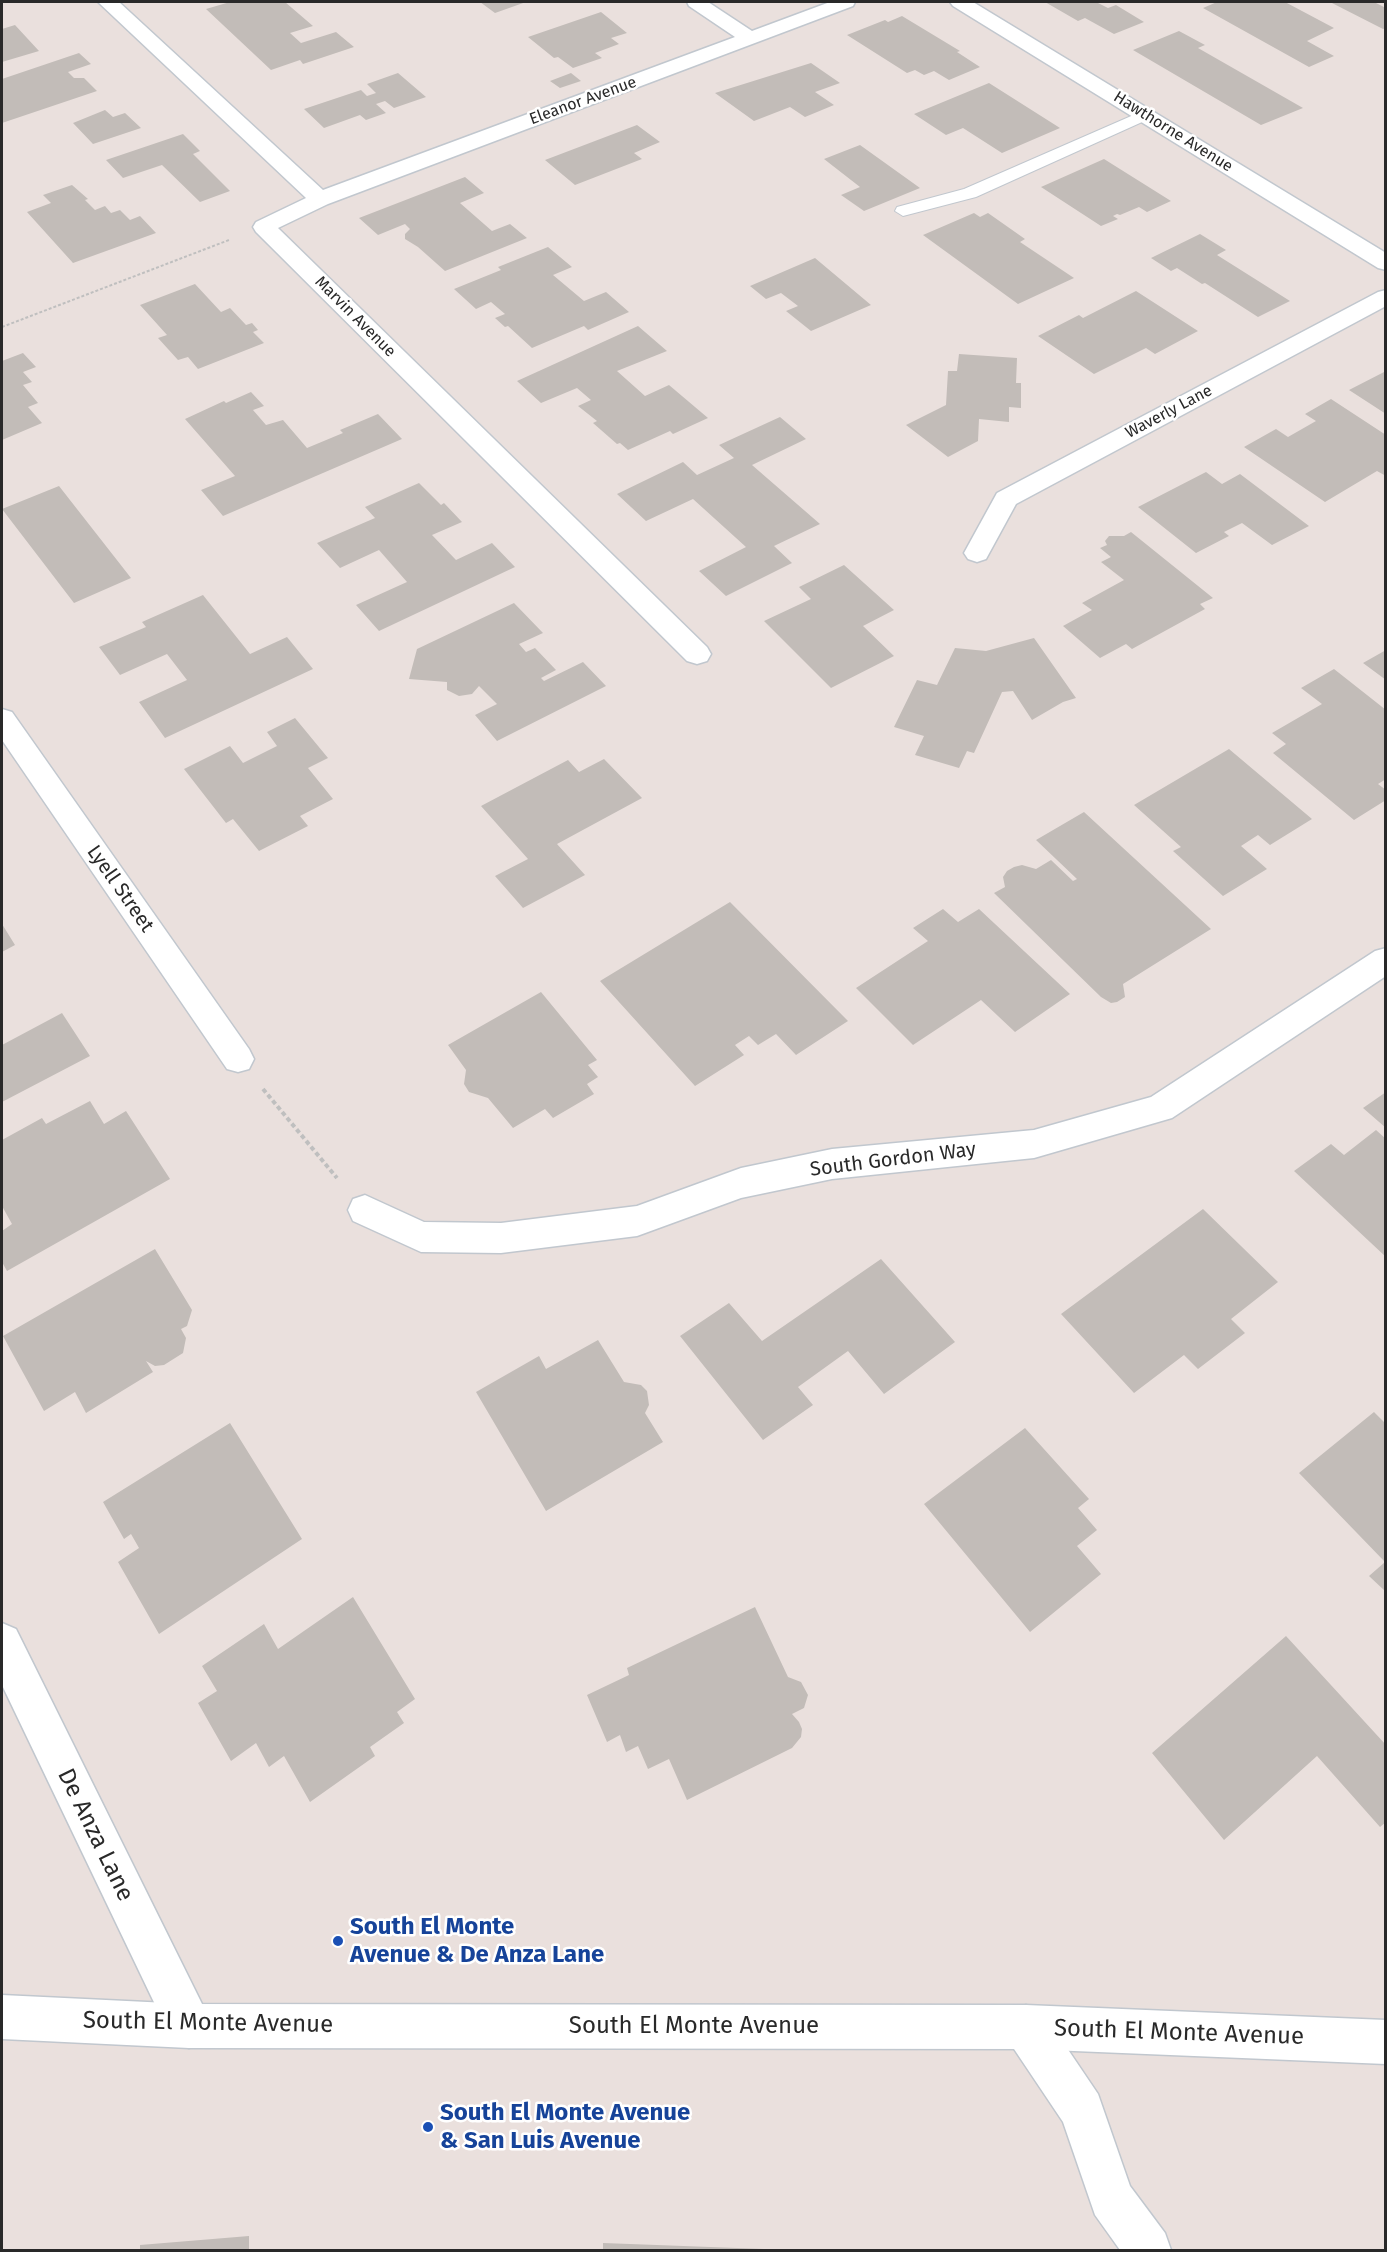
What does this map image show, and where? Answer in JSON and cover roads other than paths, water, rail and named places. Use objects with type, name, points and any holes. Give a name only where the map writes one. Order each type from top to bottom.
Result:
[{"type":"street","points":[[108,2],[320,199]]},
{"type":"street","points":[[696,2],[751,39]]},
{"type":"street","name":"Eleanor Avenue","points":[[320,199],[846,2]]},
{"type":"street","name":"Hawthorne Avenue","points":[[960,2],[1386,263]]},
{"type":"street","name":"Marvin Avenue","points":[[320,199],[264,227],[697,654]]},
{"type":"street","name":"Waverly Lane","points":[[977,553],[1006,499],[1386,297]]},
{"type":"street","name":"Lyell Street","points":[[2,719],[238,1059]]},
{"type":"street","name":"South Gordon Way","points":[[365,1210],[421,1237],[501,1238],[636,1221],[741,1183],[832,1164],[1034,1144],[1160,1108],[1386,960]]},
{"type":"street","name":"De Anza Lane","points":[[2,1643],[189,2026]]},
{"type":"street","name":"South El Monte Avenue","points":[[2,2017],[189,2026],[1026,2027],[1386,2042]]},
{"type":"street","points":[[1026,2027],[1082,2110],[1112,2199],[1148,2250]]},
{"type":"lane","points":[[903,211],[970,193],[1145,115]]},
{"type":"place","name":"South El Monte Avenue & De Anza Lane","points":[[338,1941]]},
{"type":"place","name":"South El Monte Avenue & San Luis Avenue","points":[[428,2127]]}]
